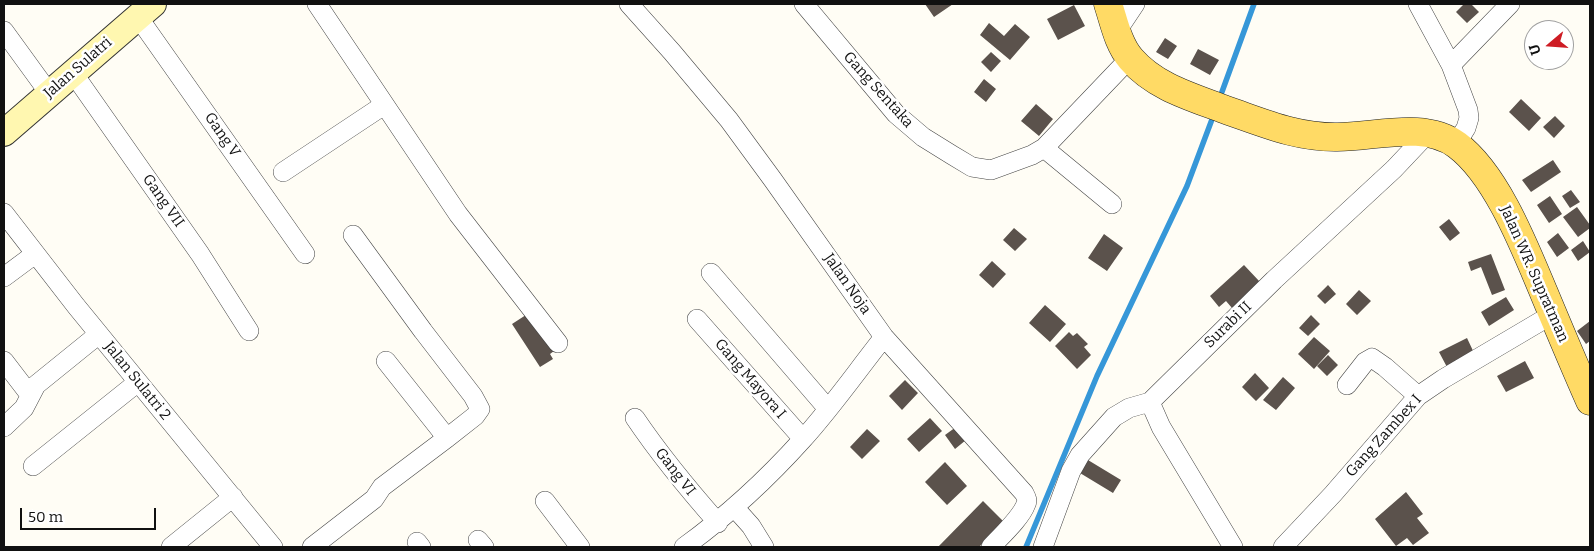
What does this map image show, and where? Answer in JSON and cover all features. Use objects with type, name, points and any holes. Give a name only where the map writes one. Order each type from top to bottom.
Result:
[{"type":"main road","name":"Jalan WR. Supratman","points":[[1108,4],[1117,31],[1130,58],[1142,70],[1165,86],[1214,106],[1303,135],[1348,137],[1393,132],[1428,133],[1456,144],[1471,159],[1507,212],[1589,394]]},
{"type":"main road","name":"Jalan Sulatri","points":[[4,133],[146,10]]},
{"type":"street","points":[[317,4],[458,214],[558,343]]},
{"type":"street","name":"Jalan Noja","points":[[629,4],[729,120],[774,180],[884,337],[1027,497],[1027,504],[991,547]]},
{"type":"street","name":"Gang Sentaka","points":[[804,4],[896,114],[923,137],[972,167],[991,170],[1032,155],[1044,148],[1130,58]]},
{"type":"street","points":[[1117,31],[1135,4]]},
{"type":"street","points":[[1418,4],[1451,65],[1468,110],[1469,118],[1466,128],[1456,144]]},
{"type":"street","points":[[1451,65],[1510,4]]},
{"type":"street","name":"Gang V","points":[[146,10],[305,254]]},
{"type":"street","points":[[4,32],[49,93]]},
{"type":"street","name":"Gang VII","points":[[72,74],[195,247],[248,331]]},
{"type":"street","points":[[283,172],[384,106]]},
{"type":"street","name":"Surabi II","points":[[1150,402],[1261,293],[1394,169],[1428,133]]},
{"type":"street","points":[[1044,148],[1112,204]]},
{"type":"street","name":"Jalan Sulatri 2","points":[[4,213],[99,334],[272,547]]},
{"type":"street","points":[[312,547],[374,499],[382,486],[447,438],[478,413],[480,409],[479,405],[353,235]]},
{"type":"street","points":[[4,277],[35,254]]},
{"type":"street","points":[[711,273],[828,409]]},
{"type":"street","name":"Gang Zambex I","points":[[1283,547],[1333,494],[1418,396],[1443,379],[1553,314]]},
{"type":"street","name":"Gang Mayora I","points":[[697,319],[803,439]]},
{"type":"street","points":[[4,427],[24,408],[36,385],[99,334]]},
{"type":"street","points":[[684,547],[718,523],[803,439],[884,337]]},
{"type":"street","points":[[1347,385],[1365,362],[1372,358],[1418,396]]},
{"type":"street","points":[[4,361],[30,395]]},
{"type":"street","points":[[386,361],[447,438]]},
{"type":"street","points":[[33,466],[138,382]]},
{"type":"street","points":[[1043,547],[1071,471],[1080,455],[1114,417],[1129,408],[1150,402],[1162,427],[1233,547]]},
{"type":"street","name":"Gang VI","points":[[636,418],[654,446],[718,523]]},
{"type":"street","points":[[171,547],[233,497]]},
{"type":"street","points":[[545,501],[580,547]]},
{"type":"street","points":[[734,507],[751,526],[764,547]]},
{"type":"building","points":[[925,4],[953,4],[934,17]]},
{"type":"building","points":[[1464,4],[1471,4],[1479,12],[1467,23],[1456,12]]},
{"type":"building","points":[[1074,5],[1085,26],[1058,40],[1047,19]]},
{"type":"building","points":[[989,23],[1004,36],[1015,24],[1030,37],[1010,60],[980,35]]},
{"type":"building","points":[[1165,38],[1177,46],[1168,59],[1156,52]]},
{"type":"building","points":[[1198,49],[1219,60],[1210,75],[1190,64]]},
{"type":"building","points":[[991,52],[1001,61],[991,72],[981,62]]},
{"type":"building","points":[[984,79],[996,89],[986,102],[974,92]]},
{"type":"building","points":[[1521,99],[1541,118],[1529,131],[1509,112]]},
{"type":"building","points":[[1036,104],[1053,119],[1039,136],[1021,121]]},
{"type":"building","points":[[1555,116],[1565,126],[1554,138],[1543,127]]},
{"type":"building","points":[[1553,160],[1561,172],[1531,192],[1522,180]]},
{"type":"building","points":[[1571,190],[1580,202],[1570,208],[1562,196]]},
{"type":"building","points":[[1550,196],[1562,214],[1549,223],[1537,205]]},
{"type":"building","points":[[1577,207],[1590,225],[1590,228],[1578,237],[1563,217]]},
{"type":"building","points":[[1449,219],[1460,233],[1450,241],[1439,227]]},
{"type":"building","points":[[1014,228],[1027,239],[1015,251],[1003,240]]},
{"type":"building","points":[[1558,233],[1569,248],[1557,257],[1547,242]]},
{"type":"building","points":[[1104,234],[1123,248],[1107,271],[1088,258]]},
{"type":"building","points":[[1583,241],[1590,252],[1578,261],[1571,250]]},
{"type":"building","points":[[1491,254],[1505,290],[1492,295],[1481,267],[1471,271],[1468,262]]},
{"type":"building","points":[[992,261],[1006,274],[993,288],[979,275]]},
{"type":"building","points":[[1244,265],[1260,282],[1232,308],[1226,301],[1219,307],[1210,296]]},
{"type":"building","points":[[1328,285],[1336,294],[1325,304],[1317,296]]},
{"type":"building","points":[[1359,290],[1371,301],[1357,315],[1346,304]]},
{"type":"building","points":[[1506,297],[1514,310],[1489,326],[1481,312]]},
{"type":"building","points":[[1045,305],[1066,324],[1050,342],[1029,323]]},
{"type":"building","points":[[529,313],[554,351],[550,354],[553,359],[540,367],[512,324]]},
{"type":"building","points":[[1311,315],[1320,324],[1308,336],[1299,328]]},
{"type":"building","points":[[1590,321],[1590,341],[1586,344],[1577,331]]},
{"type":"building","points":[[1069,332],[1073,336],[1077,333],[1088,344],[1084,347],[1091,355],[1077,369],[1055,346]]},
{"type":"building","points":[[1314,337],[1330,351],[1314,369],[1298,354]]},
{"type":"building","points":[[1467,338],[1475,355],[1448,369],[1439,352]]},
{"type":"building","points":[[1328,355],[1338,365],[1327,376],[1317,366]]},
{"type":"building","points":[[1525,361],[1534,378],[1506,392],[1497,376]]},
{"type":"building","points":[[1255,373],[1269,388],[1256,401],[1242,387]]},
{"type":"building","points":[[1283,377],[1295,388],[1276,410],[1263,400]]},
{"type":"building","points":[[905,380],[918,393],[902,410],[889,396]]},
{"type":"building","points":[[930,418],[942,431],[919,452],[907,439]]},
{"type":"building","points":[[956,427],[966,440],[955,449],[945,435]]},
{"type":"building","points":[[867,429],[880,441],[862,459],[850,447]]},
{"type":"building","points":[[1083,457],[1121,480],[1113,493],[1075,470]]},
{"type":"building","points":[[945,462],[967,486],[947,505],[925,482]]},
{"type":"building","points":[[1406,492],[1423,514],[1417,518],[1429,533],[1413,545],[1407,538],[1396,546],[1375,519]]},
{"type":"building","points":[[983,501],[1004,522],[979,547],[938,547]]},
{"type":"waterway","points":[[1219,100],[1254,4]]},
{"type":"waterway","points":[[1026,547],[1097,376],[1187,186],[1214,114]]}]
